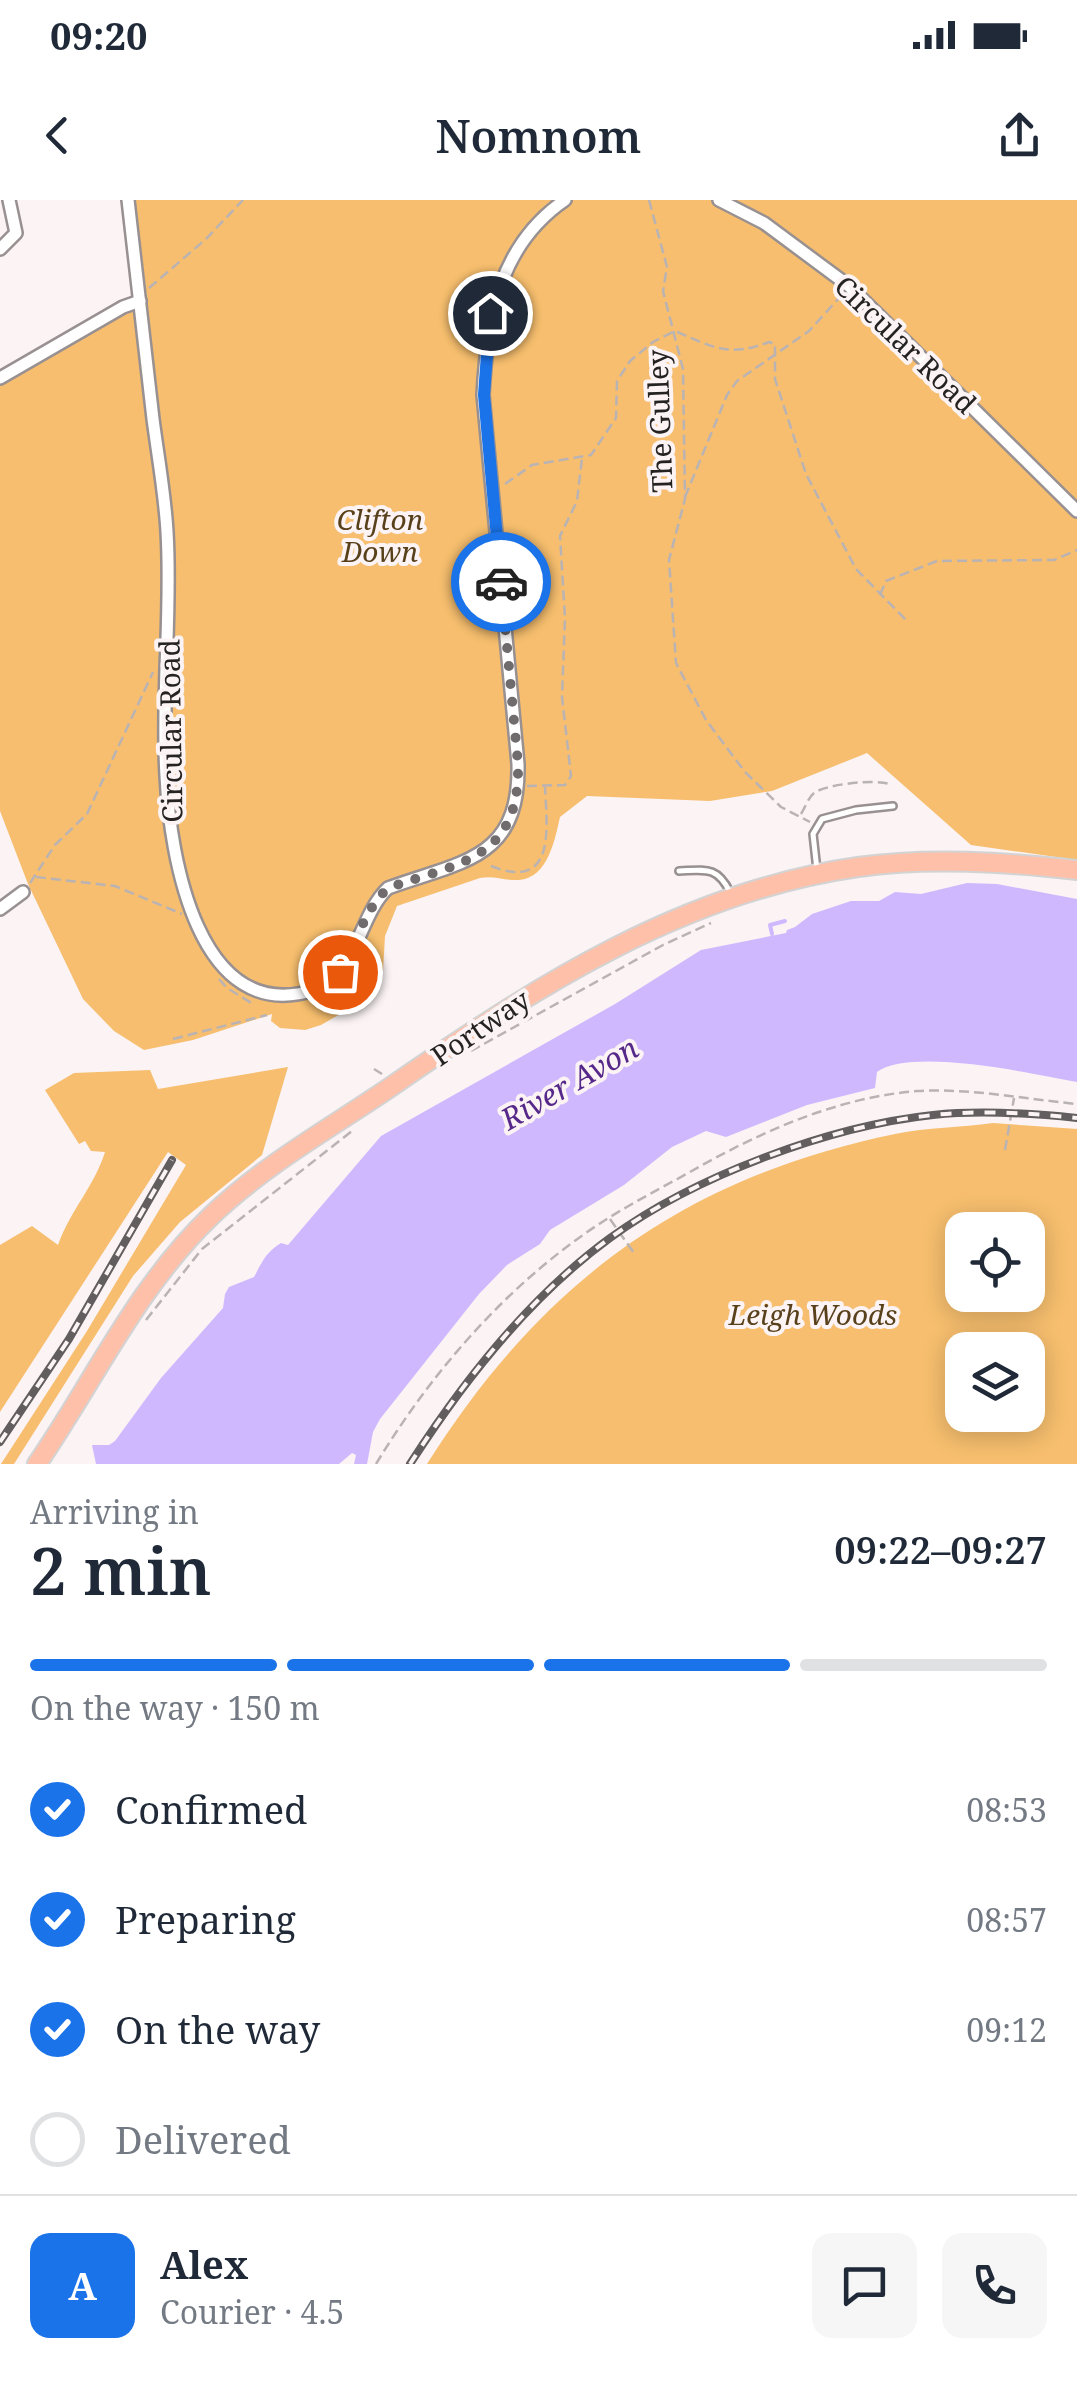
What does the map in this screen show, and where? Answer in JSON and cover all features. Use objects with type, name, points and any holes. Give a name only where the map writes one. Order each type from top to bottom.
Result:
[{"type":"highway","name":"Portway","points":[[37,1464],[74,1411],[124,1324],[211,1216],[247,1186],[523,997],[626,942],[733,897],[818,875],[860,867],[975,862],[1077,870]]},
{"type":"street","points":[[0,249],[16,232],[10,200]]},
{"type":"street","name":"Circular Road","points":[[128,200],[167,532],[165,774],[174,846],[187,898],[208,946],[226,971],[246,988],[264,994],[300,994],[319,989],[340,972],[376,899],[388,888],[478,856],[501,836],[514,810],[518,764],[484,395],[486,350],[490,313],[506,272],[544,215],[566,200]]},
{"type":"street","name":"Circular Road","points":[[719,200],[764,223],[849,286],[1077,510]]},
{"type":"street","points":[[0,378],[139,296]]},
{"type":"street","points":[[0,909],[22,892]]},
{"type":"lane","points":[[818,875],[813,838],[822,819],[893,806]]},
{"type":"lane","points":[[679,871],[714,871],[722,876],[733,897]]},
{"type":"path","points":[[139,296],[206,239],[243,200]]},
{"type":"path","name":"The Gulley","points":[[649,200],[666,267],[663,291],[683,369],[685,499],[669,560],[676,663],[706,720],[745,772],[781,807],[816,826]]},
{"type":"path","points":[[685,499],[727,395],[738,381],[810,331],[849,286]]},
{"type":"path","points":[[501,487],[532,465],[591,455],[616,418],[617,381],[630,361],[653,342],[675,331],[720,351],[753,348],[769,342],[775,344],[775,380],[806,474],[856,569],[906,620]]},
{"type":"path","points":[[526,786],[565,785],[571,776],[562,697],[566,618],[560,536],[578,501],[582,458]]},
{"type":"path","points":[[880,595],[886,581],[938,561],[1054,560],[1077,550]]},
{"type":"path","points":[[22,892],[36,877],[41,862],[55,844],[87,814],[156,666]]},
{"type":"path","points":[[800,816],[810,798],[825,788],[880,780],[889,784]]},
{"type":"path","points":[[491,866],[527,872],[538,864],[545,852],[545,786]]},
{"type":"path","points":[[36,877],[116,886],[183,915]]},
{"type":"path","name":"Portway","points":[[467,1054],[647,954],[717,920]]},
{"type":"path","points":[[173,1039],[266,1015]]},
{"type":"path","points":[[183,1028],[186,1034],[194,1034]]},
{"type":"path","points":[[376,1464],[434,1380],[489,1316],[609,1218],[714,1158],[784,1124],[866,1100],[917,1092],[977,1092],[1077,1104]]},
{"type":"path","points":[[1006,1150],[1014,1098]]},
{"type":"path","points":[[145,1322],[202,1248],[355,1129]]},
{"type":"path","points":[[609,1218],[634,1253]]},
{"type":"green space","name":"Clifton Down","points":[[135,200],[1077,200],[1077,860],[971,845],[867,753],[772,791],[710,801],[587,796],[560,817],[548,856],[529,878],[480,878],[397,906],[385,936],[383,971],[366,999],[321,1025],[305,1030],[280,1028],[271,1021],[272,1014],[193,1040],[144,1050],[114,1031],[83,999],[28,884],[0,811],[0,385],[147,298]]},
{"type":"green space","points":[[288,1067],[262,1155],[180,1222],[133,1276],[14,1464],[1,1464],[87,1331],[186,1165],[168,1152],[0,1412],[0,1245],[32,1226],[58,1245],[105,1152],[91,1151],[85,1141],[79,1144],[45,1090],[74,1073],[150,1070],[158,1089]]},
{"type":"green space","name":"Leigh Woods","points":[[993,1123],[1077,1129],[1077,1464],[427,1464],[471,1399],[519,1342],[570,1291],[625,1247],[684,1210],[749,1179],[819,1153],[907,1132]]},
{"type":"water","name":"River Avon","points":[[967,883],[997,884],[1077,899],[1077,1082],[944,1062],[894,1065],[877,1072],[875,1088],[807,1105],[726,1137],[706,1131],[672,1147],[624,1185],[550,1230],[540,1244],[507,1265],[479,1294],[380,1419],[373,1432],[367,1464],[354,1464],[356,1455],[352,1453],[339,1464],[96,1464],[92,1445],[115,1441],[161,1378],[223,1308],[229,1287],[254,1277],[272,1250],[281,1243],[288,1245],[381,1136],[615,1004],[701,950],[786,933],[812,914],[851,901],[879,901],[895,892],[921,894]]},
{"type":"waterway","points":[[772,934],[770,925],[785,921]]},
{"type":"railway","points":[[410,1464],[476,1371],[552,1286],[610,1238],[682,1194],[764,1157],[893,1121],[969,1113],[1077,1118]]},
{"type":"railway","points":[[0,1442],[69,1339],[172,1160]]},
{"type":"way so far","points":[[340,972],[366,916],[388,888],[478,856],[507,828],[518,791],[518,764],[501,582]]},
{"type":"route","points":[[490,313],[484,395],[501,582]]}]
